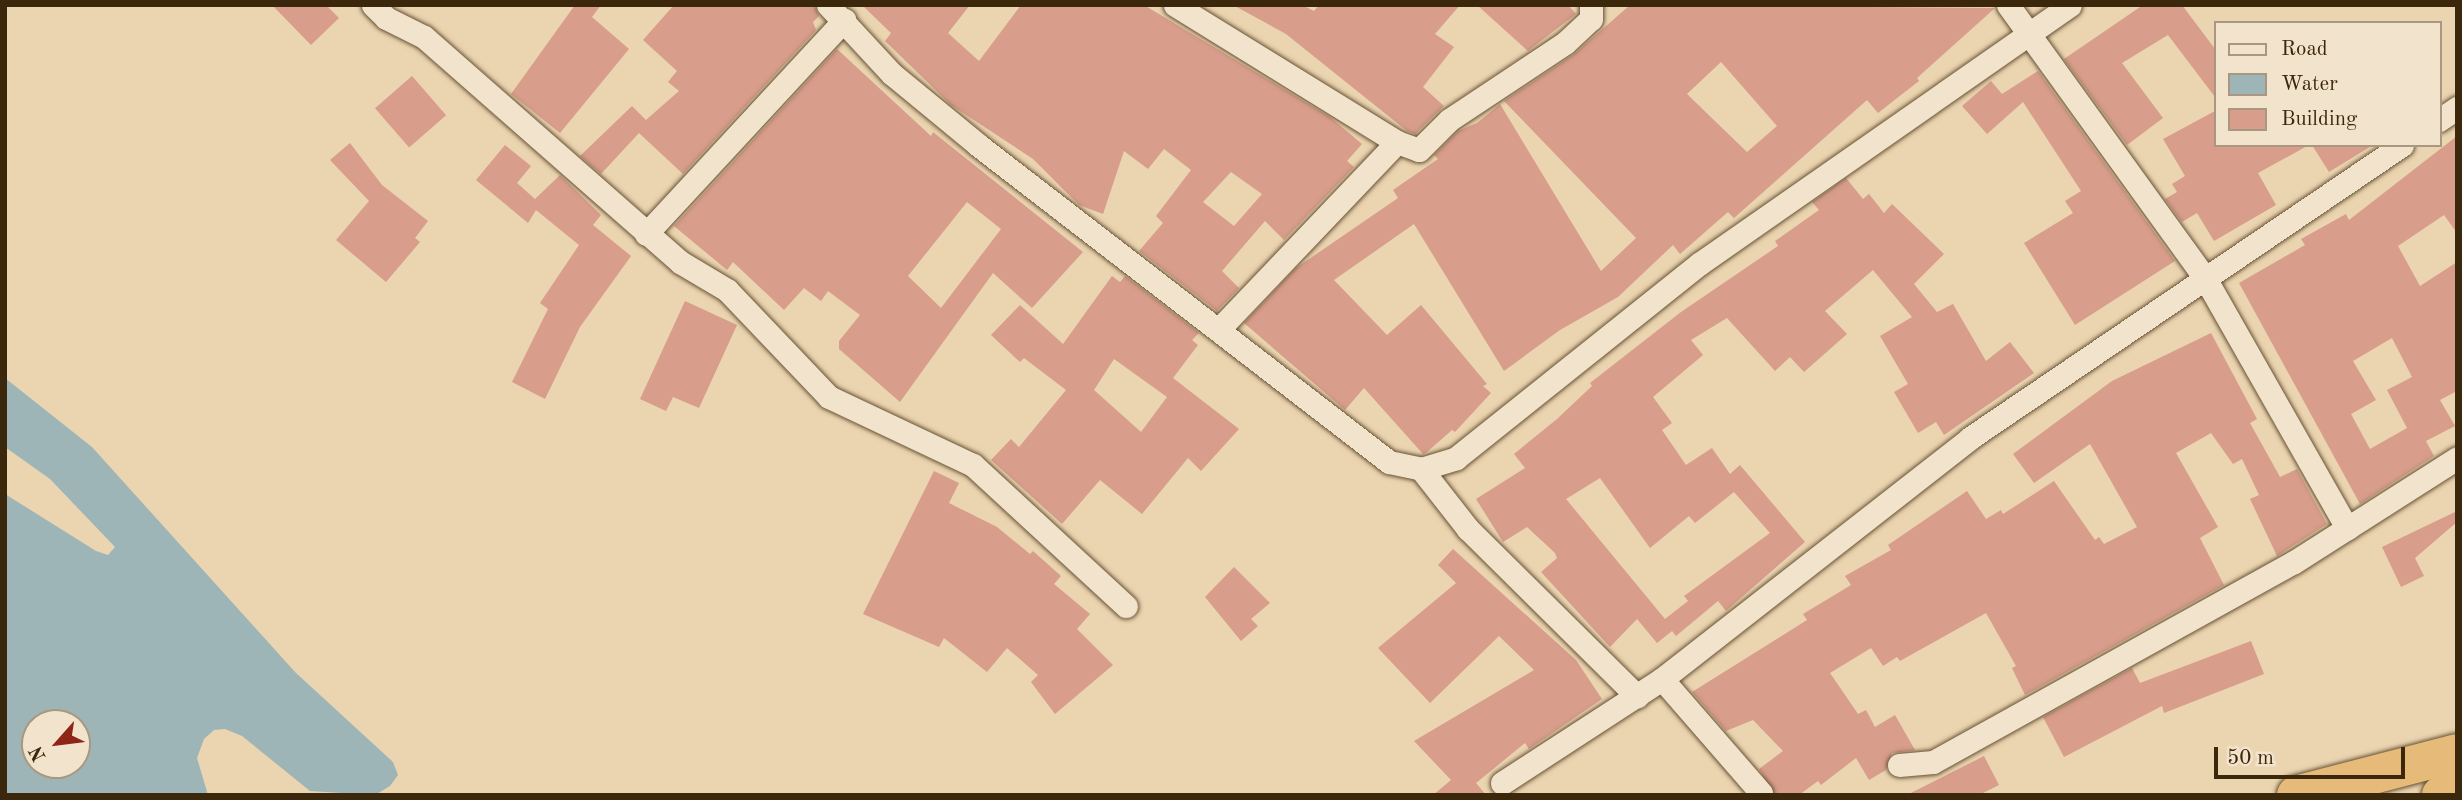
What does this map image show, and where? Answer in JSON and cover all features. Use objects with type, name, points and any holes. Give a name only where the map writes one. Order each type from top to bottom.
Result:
[{"type":"highway","points":[[2296,795],[2457,753]]},
{"type":"highway","points":[[2441,795],[2457,791]]},
{"type":"street","points":[[373,5],[435,46],[680,262],[727,290],[829,397],[973,465],[1126,606]]},
{"type":"street","points":[[1175,5],[1397,142],[1419,150],[1449,120],[1565,43],[1591,19],[1591,5]]},
{"type":"street","points":[[2008,5],[2205,278],[2347,528]]},
{"type":"street","points":[[646,234],[836,13],[892,74],[967,136],[1389,462],[1421,469],[1456,458],[1699,264],[2070,5]]},
{"type":"street","points":[[2441,119],[2457,108]]},
{"type":"street","points":[[1219,329],[1397,142]]},
{"type":"street","points":[[1502,783],[1662,679],[1970,438],[2399,147]]},
{"type":"street","points":[[1899,765],[1933,762],[2294,562],[2457,458]]},
{"type":"street","points":[[1421,469],[1468,529],[1637,696]]},
{"type":"street","points":[[1662,679],[1761,793]]},
{"type":"water","points":[[5,378],[92,447],[295,672],[393,762],[398,775],[390,786],[375,795],[310,791],[242,736],[225,729],[214,730],[204,739],[197,758],[208,795],[5,795],[5,494],[96,551],[108,555],[115,547],[50,479],[5,447]]},
{"type":"building","points":[[272,5],[326,5],[339,18],[311,45]]},
{"type":"building","points":[[575,5],[601,5],[592,17],[629,49],[560,133],[511,94]]},
{"type":"building","points":[[674,5],[814,5],[819,16],[813,22],[816,30],[683,174],[639,133],[601,174],[580,156],[632,106],[646,120],[679,91],[668,82],[677,71],[643,40]]},
{"type":"building","points":[[862,5],[970,5],[948,33],[979,61],[1021,5],[1144,5],[1330,117],[1362,144],[1347,161],[1354,167],[1284,240],[1265,221],[1222,271],[1239,288],[1217,311],[1139,251],[1163,223],[1156,216],[1191,170],[1164,149],[1148,169],[1124,151],[1103,214],[1079,205],[1033,159],[951,105],[885,41],[891,33]],"holes":[[[1231,172],[1262,194],[1234,226],[1203,202]]]},
{"type":"building","points":[[1233,5],[1302,5],[1314,11],[1319,5],[1460,5],[1435,34],[1454,47],[1423,87],[1444,106],[1415,134],[1407,131],[1286,34]]},
{"type":"building","points":[[1477,5],[1568,5],[1576,14],[1528,51]]},
{"type":"building","points":[[1630,5],[1995,8],[1917,78],[1919,81],[1878,113],[1867,100],[1734,218],[1728,212],[1680,254],[1673,245],[1618,297],[1560,330],[1504,371],[1414,224],[1334,280],[1387,335],[1421,305],[1487,384],[1483,386],[1491,393],[1455,432],[1452,430],[1423,454],[1364,388],[1345,410],[1244,323],[1296,268],[1398,198],[1393,190],[1438,159],[1434,155],[1458,131],[1477,123],[1500,104],[1601,271],[1636,238],[1504,101],[1573,55]],"holes":[[[1721,62],[1777,126],[1747,152],[1687,94]]]},
{"type":"building","points":[[2143,5],[2182,5],[2214,48],[2214,96],[2168,35],[2122,63],[2163,118],[2127,145],[2064,59]]},
{"type":"building","points":[[837,49],[931,136],[933,132],[1083,252],[1032,308],[993,273],[900,402],[839,349],[839,341],[860,315],[828,291],[821,301],[804,288],[784,310],[733,262],[727,270],[674,226]],"holes":[[[967,202],[1001,229],[941,308],[908,276]]]},
{"type":"building","points":[[2038,71],[2175,261],[2075,325],[2024,243],[2073,213],[2065,201],[2081,191],[2023,102],[1987,134],[1962,106],[1991,81],[2002,94]]},
{"type":"building","points":[[412,76],[446,115],[409,147],[375,108]]},
{"type":"building","points":[[2214,112],[2214,147],[2305,147],[2258,173],[2276,205],[2214,241],[2197,213],[2182,222],[2165,199],[2177,192],[2172,184],[2185,176],[2163,139]]},
{"type":"building","points":[[2457,136],[2457,233],[2444,215],[2398,246],[2420,286],[2457,262],[2457,391],[2440,400],[2455,426],[2426,441],[2434,456],[2360,504],[2239,283],[2305,245],[2301,239],[2346,214],[2349,220]],"holes":[[[2392,338],[2412,377],[2387,390],[2407,428],[2370,449],[2351,414],[2376,400],[2353,361]]]},
{"type":"building","points":[[350,143],[382,185],[428,221],[415,238],[420,242],[386,282],[336,240],[369,201],[330,160]]},
{"type":"building","points":[[505,145],[531,166],[517,183],[535,199],[560,175],[601,215],[593,225],[631,256],[580,327],[545,399],[512,382],[548,309],[540,303],[579,245],[536,210],[528,223],[476,180]]},
{"type":"building","points":[[2313,147],[2370,147],[2329,172]]},
{"type":"building","points":[[1846,178],[1863,199],[1869,194],[1884,213],[1892,204],[1944,254],[1914,284],[1937,312],[1953,304],[1986,361],[2010,342],[2034,373],[1944,435],[1936,422],[1918,433],[1894,392],[1908,384],[1880,336],[1912,317],[1873,270],[1825,311],[1847,334],[1804,372],[1790,357],[1775,371],[1727,318],[1691,340],[1703,355],[1653,397],[1672,423],[1662,430],[1686,465],[1712,448],[1730,474],[1740,465],[1805,542],[1726,611],[1718,601],[1676,636],[1672,631],[1657,643],[1637,619],[1610,647],[1541,572],[1557,558],[1555,553],[1527,527],[1503,542],[1476,499],[1525,468],[1514,454],[1557,419],[1592,386],[1590,383],[1681,312],[1778,246],[1775,241],[1819,210],[1812,202]],"holes":[[[1600,478],[1650,548],[1689,516],[1695,523],[1734,492],[1770,533],[1684,596],[1688,601],[1665,619],[1566,499]]]},
{"type":"building","points":[[1112,276],[1120,282],[1125,276],[1199,333],[1192,340],[1198,345],[1173,378],[1239,429],[1201,471],[1188,458],[1142,514],[1100,480],[1062,524],[991,460],[1011,439],[1019,447],[1066,390],[1024,358],[1020,362],[991,335],[1020,305],[1063,344]],"holes":[[[1114,359],[1167,397],[1141,432],[1094,390]]]},
{"type":"building","points":[[685,301],[737,325],[699,408],[673,397],[666,411],[640,399]]},
{"type":"building","points":[[2211,333],[2257,419],[2250,423],[2280,477],[2297,469],[2327,524],[2277,556],[2250,499],[2259,495],[2242,459],[2233,464],[2211,433],[2176,453],[2218,527],[2200,538],[2224,585],[2025,695],[2012,668],[2016,666],[1986,613],[1900,661],[1897,657],[1883,666],[1871,648],[1830,673],[1858,714],[1866,710],[1875,727],[1895,715],[1915,750],[1892,753],[1886,770],[1869,780],[1856,758],[1821,785],[1818,781],[1799,795],[1775,795],[1759,769],[1783,751],[1753,720],[1726,731],[1692,692],[1807,620],[1803,614],[1851,585],[1845,576],[1891,550],[1888,545],[1967,491],[1986,519],[2001,510],[2003,514],[2054,481],[2095,540],[2099,537],[2104,544],[2137,527],[2090,444],[2034,483],[2013,454],[2112,381]]},
{"type":"building","points":[[934,471],[959,483],[949,503],[997,527],[1030,554],[1033,551],[1061,576],[1054,584],[1090,614],[1077,629],[1113,665],[1055,714],[1031,682],[1038,675],[1007,648],[987,672],[944,638],[939,647],[863,614]]},
{"type":"building","points":[[2457,511],[2457,522],[2415,558],[2424,576],[2401,587],[2382,547]]},
{"type":"building","points":[[1453,549],[1576,660],[1602,699],[1529,749],[1525,743],[1476,783],[1486,795],[1433,795],[1451,780],[1414,741],[1534,670],[1499,636],[1430,703],[1378,648],[1456,583],[1438,565]]},
{"type":"building","points":[[1234,567],[1270,603],[1251,619],[1258,626],[1241,641],[1205,597]]},
{"type":"building","points":[[2251,641],[2264,674],[2164,713],[2162,706],[2064,757],[2043,717],[2132,668],[2140,683]]},
{"type":"building","points":[[1984,756],[1999,785],[1979,795],[1907,795]]}]
